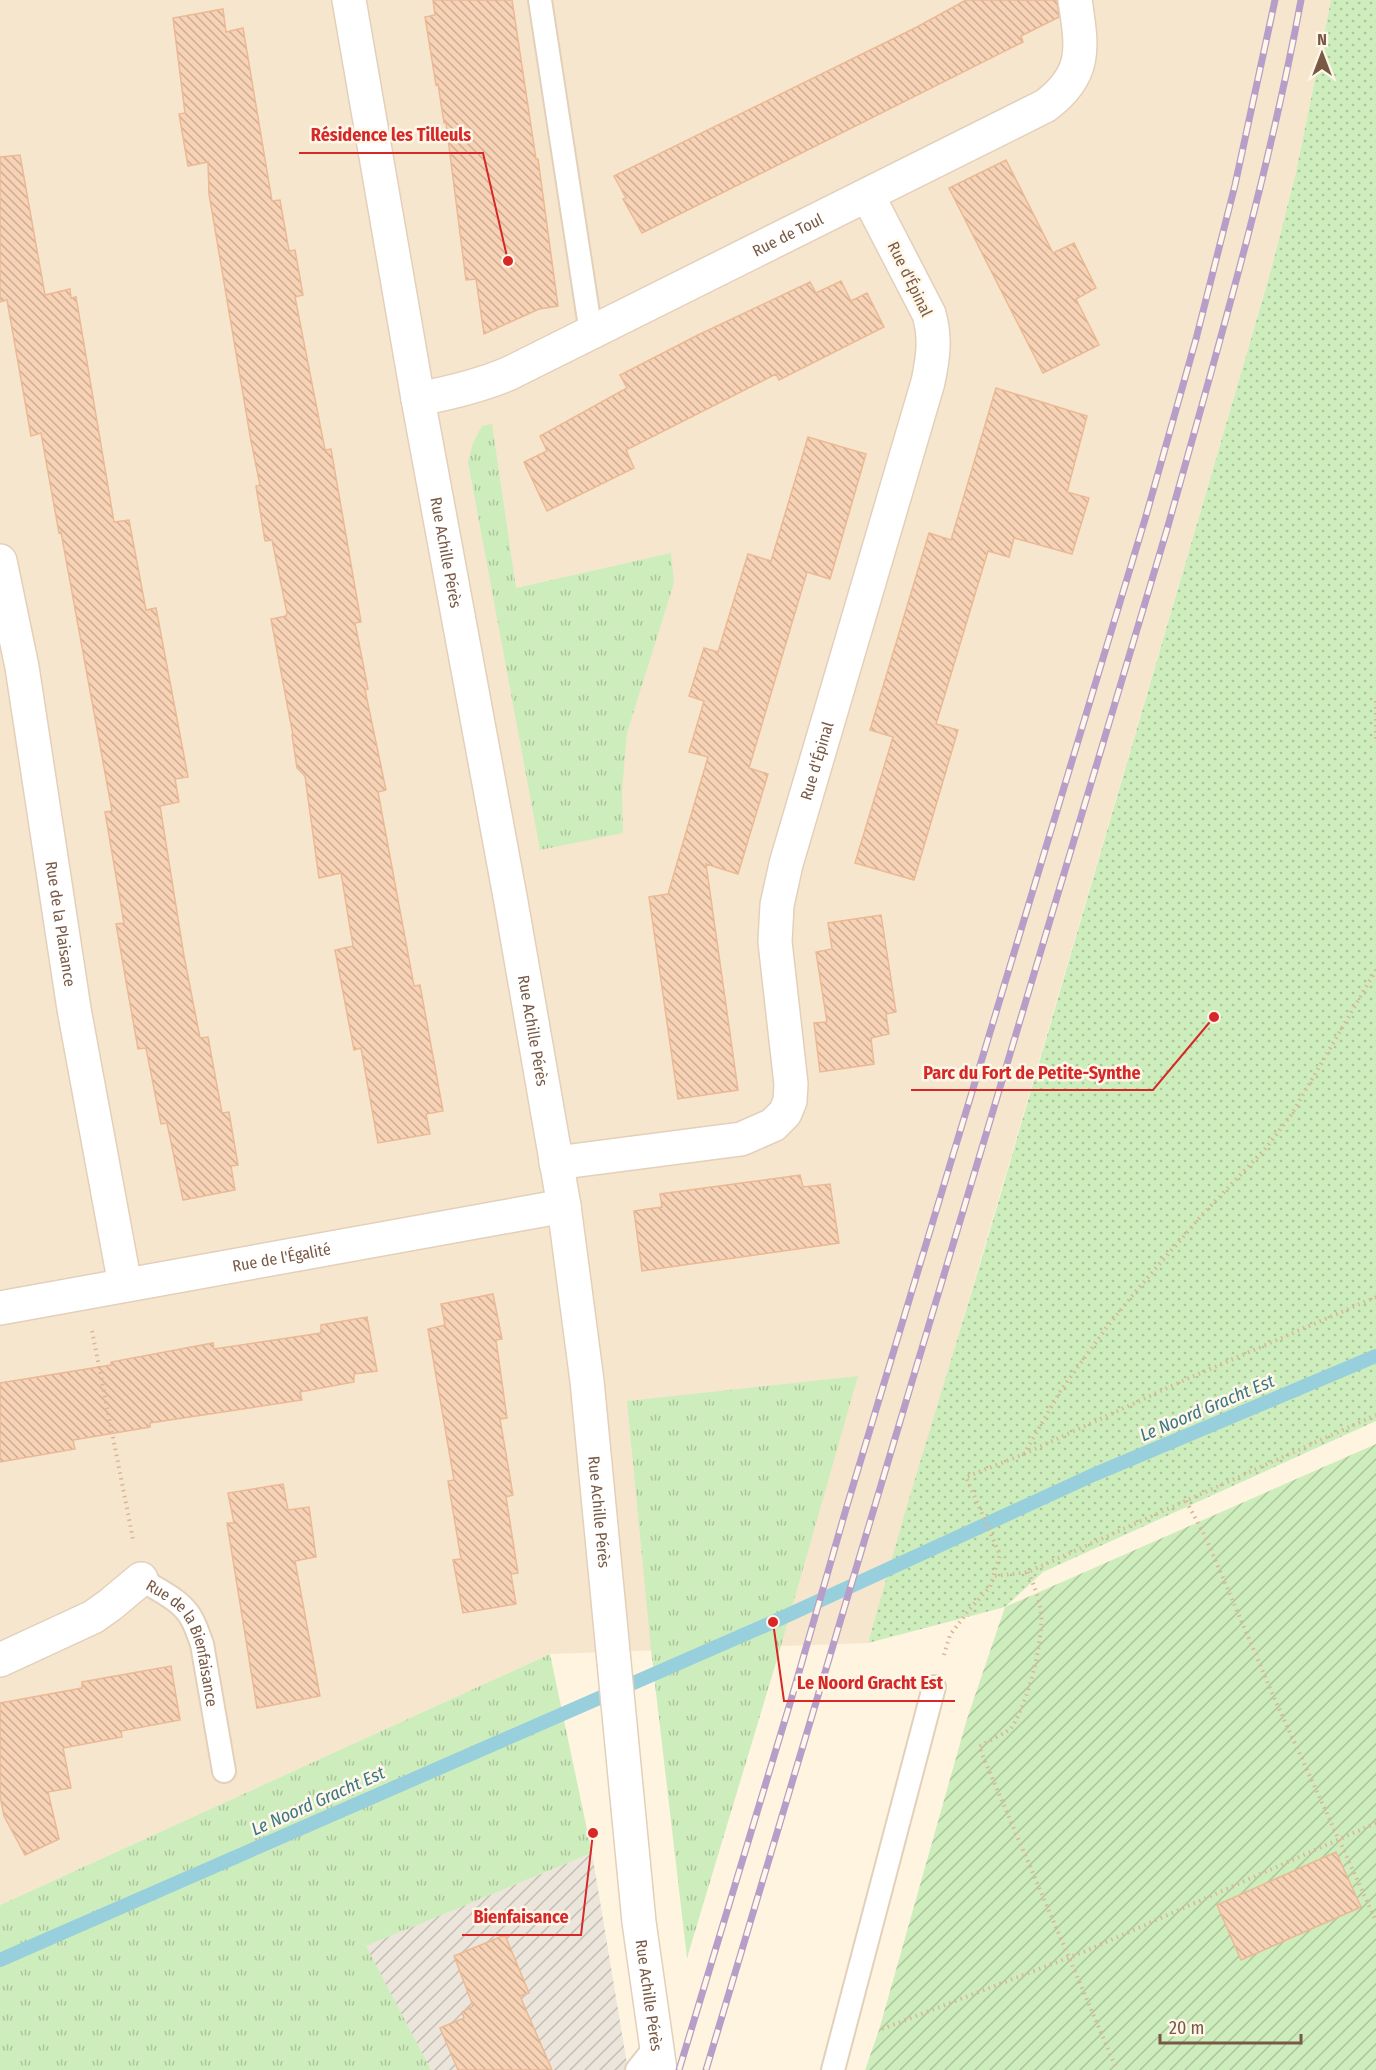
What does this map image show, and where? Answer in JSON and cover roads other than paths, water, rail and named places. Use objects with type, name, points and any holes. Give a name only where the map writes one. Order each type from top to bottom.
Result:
[{"type":"street","name":"Rue Achille Pérès","points":[[349,0],[418,399],[511,902],[564,1206],[586,1370],[651,2062]]},
{"type":"street","name":"Rue de Toul","points":[[418,399],[458,392],[487,383],[1046,106],[1058,97],[1072,79],[1079,62],[1081,42],[1075,0]]},
{"type":"street","name":"Rue d'Épinal","points":[[556,1163],[741,1139],[773,1125],[785,1113],[790,1101],[775,942],[779,894],[789,853],[928,382],[935,345],[929,314],[868,196]]},
{"type":"street","name":"Rue de la Plaisance","points":[[0,561],[22,667],[81,1051],[125,1285]]},
{"type":"street","name":"Rue de l'Égalité","points":[[0,1308],[564,1206]]},
{"type":"street","name":"Rue de la Bienfaisance","points":[[0,1660],[93,1617],[141,1579]]},
{"type":"lane","points":[[540,0],[591,333]]},
{"type":"lane","name":"Rue de la Bienfaisance","points":[[141,1579],[177,1602],[188,1613],[195,1626],[202,1644],[224,1771]]},
{"type":"lane","points":[[833,2070],[934,1687]]},
{"type":"waterway","name":"Le Noord Gracht Est","points":[[0,1960],[773,1622],[1093,1475],[1376,1356]]},
{"type":"railway","points":[[679,2070],[1146,516],[1196,339],[1235,185],[1275,0]]},
{"type":"railway","points":[[706,2070],[1168,526],[1257,199],[1301,0]]},
{"type":"place","name":"Résidence les Tilleuls","points":[[508,261]]},
{"type":"place","name":"Parc du Fort de Petite-Synthe","points":[[1214,1017]]},
{"type":"place","name":"Le Noord Gracht Est","points":[[773,1622]]},
{"type":"place","name":"Bienfaisance","points":[[593,1833]]}]
